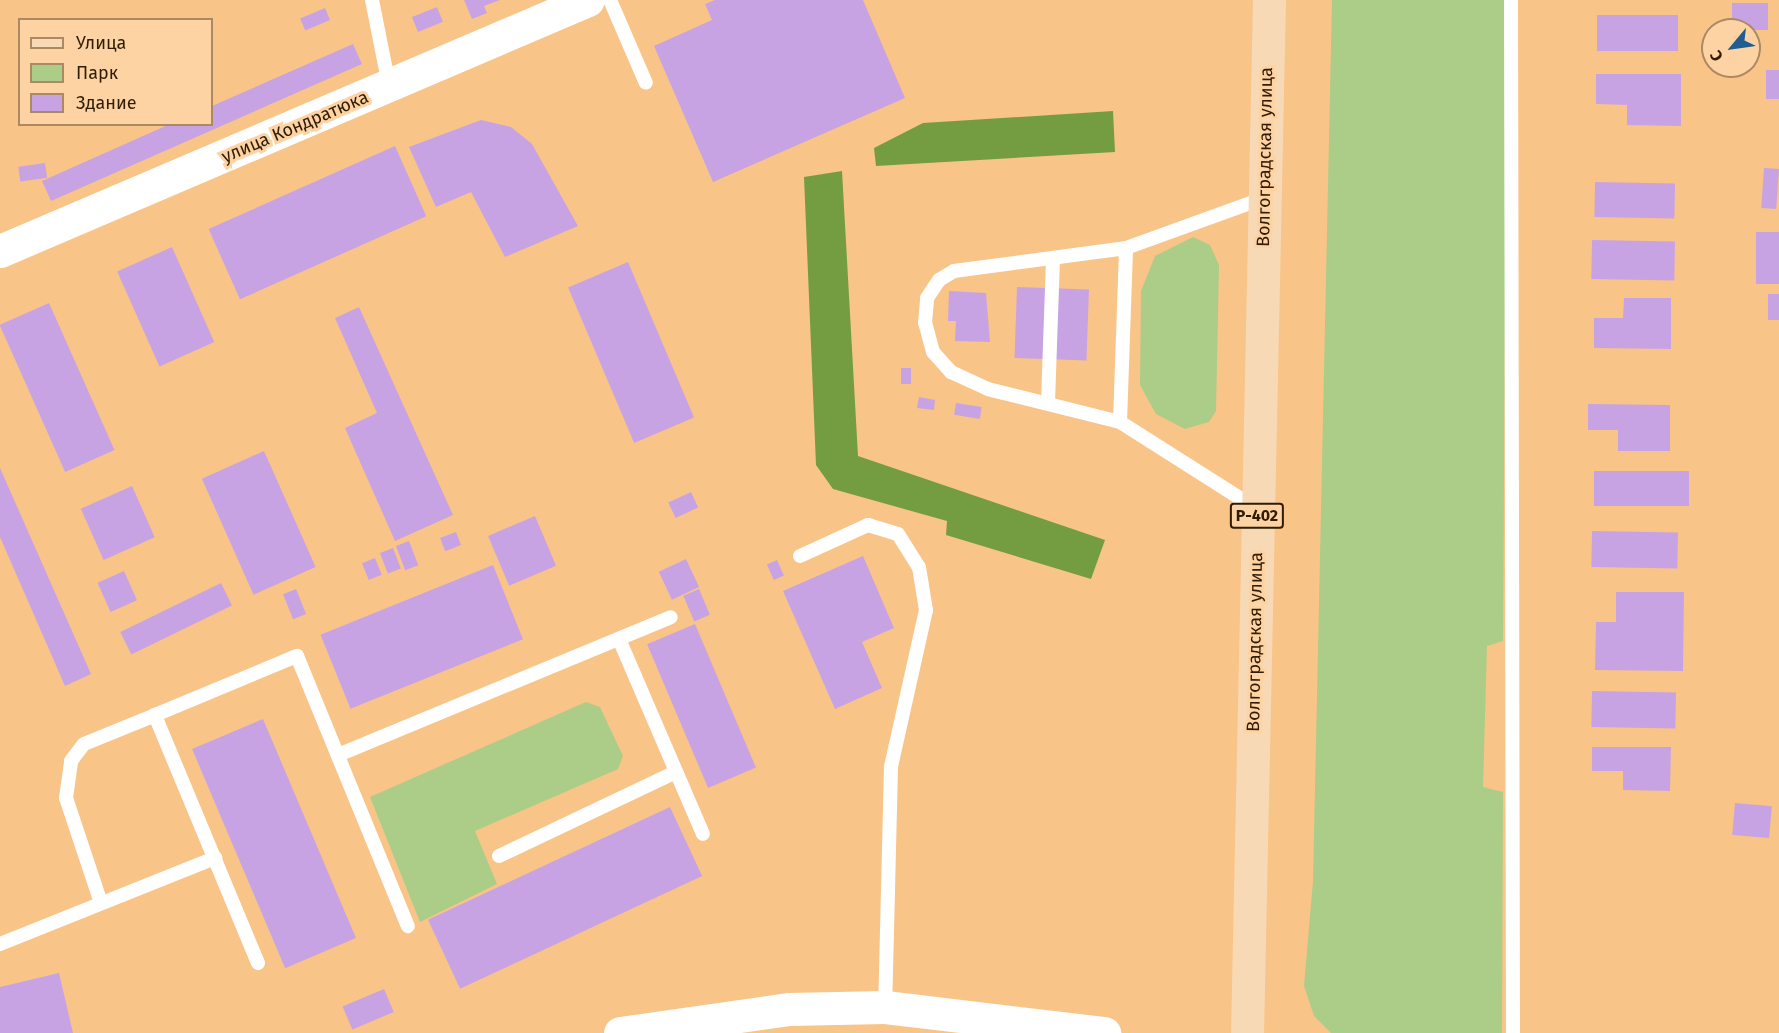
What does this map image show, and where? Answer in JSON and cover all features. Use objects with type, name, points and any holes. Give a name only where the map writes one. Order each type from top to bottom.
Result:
[{"type":"main road","name":"Волгоградская улица","points":[[1247,1033],[1269,0]]},
{"type":"street","name":"улица Кондратюка","points":[[0,251],[389,87],[588,0]]},
{"type":"street","points":[[620,1033],[686,1027],[789,1008],[885,1007],[936,1022],[1104,1033]]},
{"type":"lane","points":[[372,0],[389,87]]},
{"type":"lane","points":[[610,0],[646,83]]},
{"type":"lane","points":[[1511,0],[1513,1033]]},
{"type":"lane","points":[[1257,509],[1120,422],[988,388],[951,372],[933,352],[925,323],[927,298],[939,280],[954,271],[1126,248],[1264,198]]},
{"type":"lane","points":[[1120,422],[1126,248]]},
{"type":"lane","points":[[1048,402],[1053,258]]},
{"type":"lane","points":[[800,556],[868,525],[898,534],[920,567],[926,610],[891,767],[885,1007]]},
{"type":"lane","points":[[338,755],[671,617]]},
{"type":"lane","points":[[619,639],[703,834]]},
{"type":"lane","points":[[101,903],[66,798],[71,760],[84,744],[297,656],[408,926]]},
{"type":"lane","points":[[155,715],[258,963]]},
{"type":"lane","points":[[499,856],[676,772]]},
{"type":"lane","points":[[0,944],[214,858]]},
{"type":"green space","points":[[1332,0],[1507,0],[1503,641],[1487,646],[1483,787],[1503,792],[1502,1033],[1331,1033],[1314,1016],[1304,986],[1313,881]]},
{"type":"green space","points":[[1113,111],[1115,152],[876,166],[874,148],[923,123]]},
{"type":"green space","points":[[842,171],[858,456],[1105,540],[1091,579],[946,535],[947,521],[833,489],[816,465],[804,177]]},
{"type":"green space","points":[[1193,237],[1210,245],[1219,265],[1216,411],[1209,422],[1185,429],[1156,414],[1140,385],[1141,291],[1155,256]]},
{"type":"green space","points":[[586,702],[600,707],[623,756],[618,769],[475,831],[497,884],[420,922],[370,797]]},
{"type":"building","points":[[464,0],[500,0],[484,6],[487,13],[472,19]]},
{"type":"building","points":[[715,0],[863,0],[905,98],[713,182],[654,46],[712,20],[705,4]]},
{"type":"building","points":[[1732,3],[1768,3],[1768,30],[1761,30],[1761,18],[1732,18]]},
{"type":"building","points":[[437,7],[443,22],[418,32],[412,17]]},
{"type":"building","points":[[325,8],[330,20],[305,31],[300,19]]},
{"type":"building","points":[[1597,15],[1678,15],[1678,51],[1597,51]]},
{"type":"building","points":[[353,44],[362,64],[51,201],[42,181],[166,126],[213,126],[213,106]]},
{"type":"building","points":[[1766,70],[1779,70],[1779,99],[1766,99]]},
{"type":"building","points":[[1596,74],[1681,74],[1681,126],[1627,125],[1627,105],[1596,104]]},
{"type":"building","points":[[481,120],[511,127],[532,144],[578,226],[505,257],[471,192],[436,207],[409,147]]},
{"type":"building","points":[[395,146],[426,216],[240,299],[209,229]]},
{"type":"building","points":[[45,163],[47,178],[20,182],[18,167]]},
{"type":"building","points":[[1764,168],[1779,169],[1776,209],[1761,208]]},
{"type":"building","points":[[1595,182],[1675,183],[1674,218],[1594,217]]},
{"type":"building","points":[[1756,232],[1779,232],[1779,284],[1756,284]]},
{"type":"building","points":[[1592,240],[1675,241],[1674,280],[1591,279]]},
{"type":"building","points":[[172,247],[214,342],[159,366],[117,271]]},
{"type":"building","points":[[628,262],[694,418],[634,443],[568,287]]},
{"type":"building","points":[[1017,287],[1089,290],[1086,360],[1015,358]]},
{"type":"building","points":[[949,291],[986,293],[990,342],[955,341],[956,321],[948,321]]},
{"type":"building","points":[[1768,294],[1779,294],[1779,320],[1768,320]]},
{"type":"building","points":[[1624,298],[1671,298],[1671,349],[1594,348],[1594,318],[1623,318]]},
{"type":"building","points":[[49,303],[114,450],[65,472],[0,326]]},
{"type":"building","points":[[359,307],[453,515],[395,541],[345,428],[377,413],[335,318]]},
{"type":"building","points":[[901,368],[911,368],[911,384],[901,384]]},
{"type":"building","points":[[919,397],[935,400],[934,410],[917,408]]},
{"type":"building","points":[[956,403],[982,407],[980,419],[954,415]]},
{"type":"building","points":[[1588,404],[1670,405],[1670,451],[1618,451],[1618,430],[1588,430]]},
{"type":"building","points":[[264,451],[316,567],[254,595],[202,479]]},
{"type":"building","points":[[0,468],[91,674],[65,686],[0,537]]},
{"type":"building","points":[[1594,471],[1689,471],[1689,506],[1594,506]]},
{"type":"building","points":[[132,486],[155,537],[104,560],[81,509]]},
{"type":"building","points":[[691,492],[698,507],[676,518],[668,503]]},
{"type":"building","points":[[535,516],[556,566],[509,586],[488,536]]},
{"type":"building","points":[[1592,531],[1678,533],[1677,568],[1591,567]]},
{"type":"building","points":[[456,532],[461,545],[445,551],[440,538]]},
{"type":"building","points":[[409,541],[418,565],[405,570],[396,546]]},
{"type":"building","points":[[393,548],[401,569],[388,574],[380,553]]},
{"type":"building","points":[[863,556],[894,628],[862,642],[882,688],[835,709],[783,591]]},
{"type":"building","points":[[375,558],[382,575],[369,580],[362,563]]},
{"type":"building","points":[[686,559],[699,587],[672,600],[659,572]]},
{"type":"building","points":[[777,560],[784,576],[774,580],[767,564]]},
{"type":"building","points":[[493,565],[523,639],[351,709],[321,635]]},
{"type":"building","points":[[124,571],[137,600],[111,612],[98,583]]},
{"type":"building","points":[[221,583],[232,605],[131,655],[120,632]]},
{"type":"building","points":[[296,589],[306,614],[293,619],[283,594]]},
{"type":"building","points":[[699,589],[710,615],[694,621],[683,596]]},
{"type":"building","points":[[1616,592],[1684,592],[1683,671],[1595,670],[1596,622],[1616,622]]},
{"type":"building","points":[[695,624],[756,768],[708,788],[647,644]]},
{"type":"building","points":[[1592,691],[1676,692],[1675,728],[1591,727]]},
{"type":"building","points":[[263,719],[356,938],[285,968],[192,749]]},
{"type":"building","points":[[1592,747],[1671,747],[1670,791],[1623,790],[1623,771],[1592,771]]},
{"type":"building","points":[[1735,803],[1772,806],[1769,838],[1732,835]]},
{"type":"building","points":[[670,807],[702,876],[460,989],[428,920]]},
{"type":"building","points":[[59,973],[73,1033],[0,1033],[0,987]]},
{"type":"building","points":[[384,989],[394,1012],[352,1030],[343,1007]]}]
